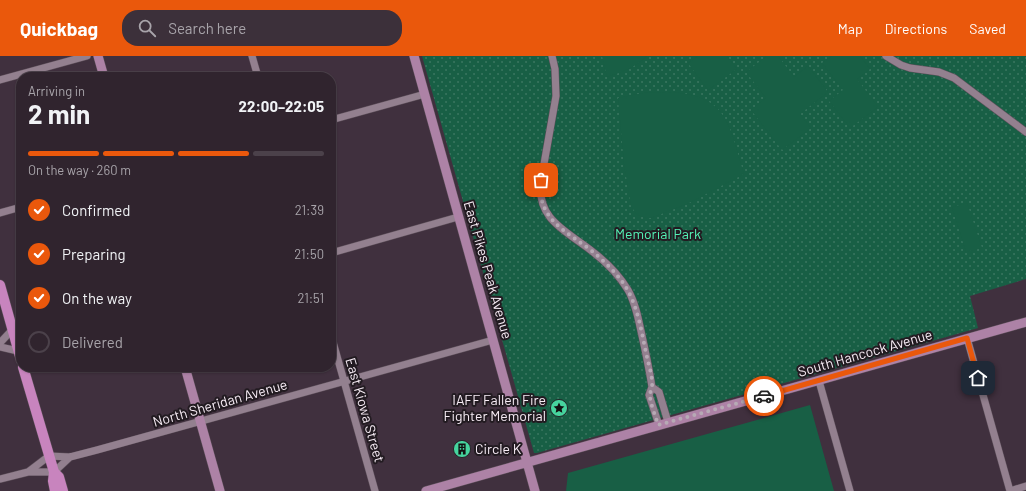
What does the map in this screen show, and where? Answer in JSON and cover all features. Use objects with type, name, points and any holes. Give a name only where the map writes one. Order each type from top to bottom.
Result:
[{"type":"main road","points":[[98,56],[103,72]]},
{"type":"main road","name":"East Pikes Peak Avenue","points":[[414,56],[535,491]]},
{"type":"main road","points":[[0,286],[16,328]]},
{"type":"main road","name":"South Hancock Avenue","points":[[426,491],[1026,322]]},
{"type":"main road","points":[[24,372],[54,472],[58,477],[63,491]]},
{"type":"main road","points":[[186,372],[220,491]]},
{"type":"main road","points":[[54,472],[52,481],[55,491]]},
{"type":"street","points":[[29,72],[87,56]]},
{"type":"street","points":[[252,56],[257,72]]},
{"type":"street","points":[[552,56],[556,78],[556,96],[540,188],[544,209],[553,222],[602,260],[629,291],[637,313],[650,369],[652,387],[649,395],[658,425]]},
{"type":"street","points":[[886,56],[894,62],[910,68],[939,72],[961,83],[1026,132]]},
{"type":"street","points":[[0,80],[16,76]]},
{"type":"street","points":[[336,119],[425,94]]},
{"type":"street","points":[[0,213],[16,208]]},
{"type":"street","points":[[336,252],[458,217]]},
{"type":"street","points":[[0,343],[16,332]]},
{"type":"street","points":[[967,338],[1010,491],[1026,486]]},
{"type":"street","name":"North Sheridan Avenue","points":[[49,456],[70,457],[493,340]]},
{"type":"street","points":[[0,347],[16,352]]},
{"type":"street","name":"East Kiowa Street","points":[[336,353],[375,491]]},
{"type":"street","points":[[819,381],[850,491]]},
{"type":"street","points":[[652,387],[659,392],[668,422]]},
{"type":"street","points":[[28,472],[49,456]]},
{"type":"street","name":"North Sheridan Avenue","points":[[54,472],[70,457]]},
{"type":"street","points":[[0,479],[28,472],[54,472]]},
{"type":"green space","name":"Memorial Park","points":[[422,56],[1026,56],[1026,279],[970,296],[978,328],[534,453]]},
{"type":"green space","points":[[602,56],[647,56],[633,66],[607,77]]},
{"type":"green space","points":[[698,56],[727,56],[737,69],[708,90],[688,63]]},
{"type":"green space","points":[[767,56],[778,56],[794,77],[808,66],[828,92],[800,114],[811,128],[782,150],[751,110],[766,98],[746,72]]},
{"type":"green space","points":[[832,56],[860,56],[870,69],[857,79],[878,107],[850,128],[829,101],[843,90],[822,63]]},
{"type":"green space","points":[[667,92],[687,94],[703,99],[714,106],[723,115],[734,140],[744,174],[687,204],[651,218],[646,218],[637,215],[631,206],[624,164],[618,98],[643,93]]},
{"type":"green space","points":[[967,203],[982,248],[966,252],[952,207]]},
{"type":"green space","points":[[810,405],[834,491],[566,491],[568,473]]},
{"type":"way so far","points":[[541,180],[540,195],[544,209],[553,222],[594,252],[622,281],[629,291],[635,305],[650,369],[652,387],[649,395],[658,425],[764,396]]},
{"type":"place","name":"IAFF Fallen Fire Fighter Memorial","points":[[559,408]]},
{"type":"place","name":"Circle K","points":[[462,449]]},
{"type":"route","points":[[764,396],[967,338],[978,378]]}]
